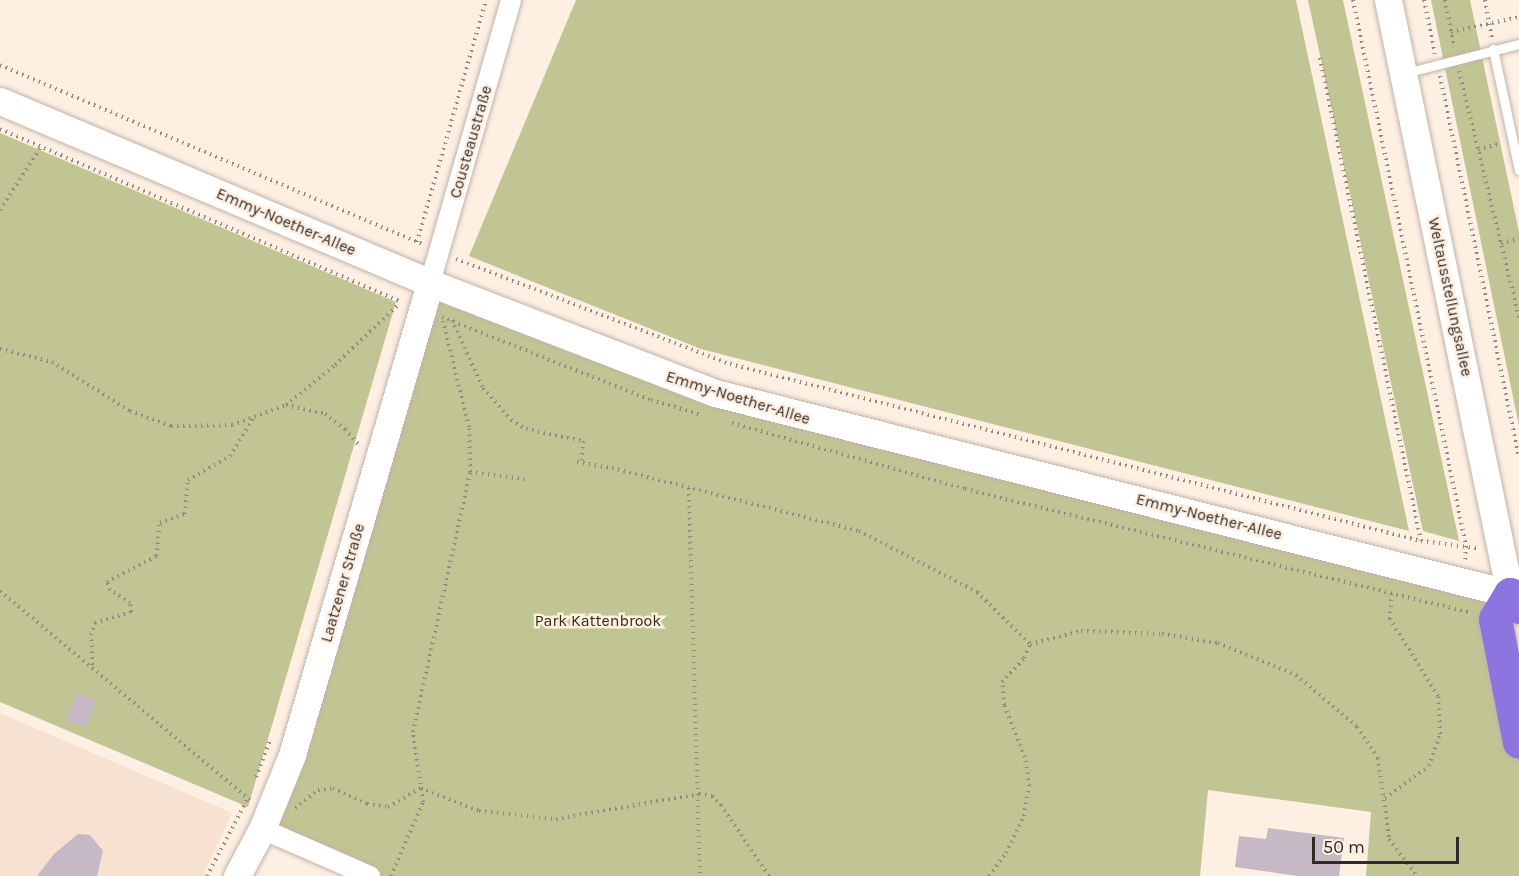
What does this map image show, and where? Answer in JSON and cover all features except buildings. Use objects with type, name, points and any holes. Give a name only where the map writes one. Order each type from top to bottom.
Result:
[{"type":"highway","points":[[1516,599],[1495,619],[1519,742]]},
{"type":"main road","name":"Weltausstellungsallee","points":[[1388,0],[1516,599]]},
{"type":"main road","name":"Emmy-Noether-Allee","points":[[0,101],[49,136],[715,393],[1516,599]]},
{"type":"main road","name":"Laatzener Straße","points":[[237,876],[262,829],[292,755],[430,283]]},
{"type":"street","name":"Cousteaustraße","points":[[430,283],[511,0]]},
{"type":"street","points":[[262,829],[370,876]]},
{"type":"lane","points":[[1403,74],[1519,44]]},
{"type":"lane","points":[[1493,49],[1519,170]]},
{"type":"path","points":[[0,65],[417,242],[486,0]]},
{"type":"path","points":[[467,264],[730,364],[1421,541],[1466,546],[1353,0]]},
{"type":"path","points":[[1424,0],[1517,431],[1519,457]]},
{"type":"path","points":[[1445,0],[1456,59],[1519,318]]},
{"type":"path","points":[[1485,0],[1493,49]]},
{"type":"path","points":[[1451,32],[1519,17]]},
{"type":"path","points":[[1320,58],[1421,541]]},
{"type":"path","points":[[0,129],[49,136],[401,302]]},
{"type":"path","points":[[0,210],[49,136]]},
{"type":"path","points":[[1478,149],[1513,142]]},
{"type":"path","points":[[1501,243],[1519,239]]},
{"type":"path","points":[[398,313],[401,302]]},
{"type":"path","points":[[0,349],[52,362],[130,411],[171,426],[232,425],[286,405],[335,365],[401,302]]},
{"type":"path","points":[[391,876],[423,802],[413,732],[470,472],[469,427],[442,317]]},
{"type":"path","points":[[452,321],[483,387],[511,420],[526,429],[583,441],[579,463],[859,531],[977,592],[1030,644]]},
{"type":"path","points":[[286,405],[325,414],[345,429],[359,446]]},
{"type":"path","points":[[92,666],[91,635],[95,623],[131,612],[130,603],[110,590],[108,582],[157,556],[160,523],[185,514],[188,480],[230,456],[254,417]]},
{"type":"path","points":[[356,457],[362,435]]},
{"type":"path","points":[[470,472],[525,479]]},
{"type":"path","points":[[688,488],[700,876]]},
{"type":"path","points":[[0,591],[249,796],[262,829],[318,790],[333,788],[367,804],[388,807],[421,788]]},
{"type":"path","points":[[1384,798],[1429,766],[1440,734],[1438,696],[1390,619],[1392,593]]},
{"type":"path","points":[[1030,644],[1081,631],[1162,634],[1218,643],[1296,675],[1357,728],[1378,758],[1389,839],[1417,876]]},
{"type":"path","points":[[988,876],[1006,853],[1024,816],[1029,786],[1025,757],[1004,705],[1002,682],[1024,658],[1030,644]]},
{"type":"path","points":[[207,876],[249,796],[272,736]]},
{"type":"path","points":[[421,788],[479,811],[556,819],[699,794],[712,796],[721,805],[769,876]]},
{"type":"shaded area","points":[[0,713],[232,813],[203,876],[0,876]]},
{"type":"green space","points":[[576,0],[1296,0],[1409,531],[701,349],[469,256]]},
{"type":"green space","points":[[1308,0],[1343,0],[1459,541],[1423,531]]},
{"type":"green space","points":[[1431,0],[1470,0],[1519,232],[1519,426]]},
{"type":"green space","points":[[0,133],[396,302],[248,807],[0,702]]},
{"type":"green space","name":"Park Kattenbrook","points":[[430,283],[630,363],[1510,594],[1519,742],[1519,876],[1366,876],[1371,812],[1208,790],[1200,876],[377,876],[262,829]]}]
